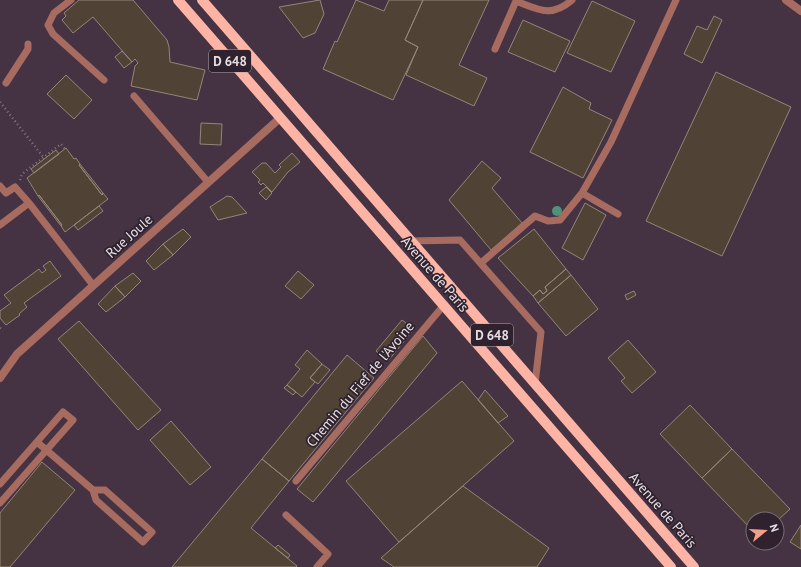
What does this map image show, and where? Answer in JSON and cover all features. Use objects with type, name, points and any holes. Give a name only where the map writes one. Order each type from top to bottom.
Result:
[{"type":"main road","name":"Avenue de Paris","points":[[178,0],[671,567]]},
{"type":"main road","name":"Avenue de Paris","points":[[202,0],[694,567]]},
{"type":"street","points":[[786,0],[801,12]]},
{"type":"street","name":"Rue Joule","points":[[0,378],[17,354],[280,118]]},
{"type":"lane","points":[[71,0],[54,13],[48,25],[52,34],[104,80]]},
{"type":"lane","points":[[495,49],[516,1],[549,12],[564,7],[572,0]]},
{"type":"lane","points":[[481,263],[535,216],[548,221],[560,220],[582,194],[611,142],[676,0]]},
{"type":"lane","points":[[6,83],[28,49],[28,44]]},
{"type":"lane","points":[[134,96],[208,182]]},
{"type":"lane","points":[[0,186],[6,193],[15,187],[93,285]]},
{"type":"lane","points":[[582,194],[618,214]]},
{"type":"lane","points":[[0,225],[29,203]]},
{"type":"lane","points":[[410,241],[460,240],[542,332],[535,384]]},
{"type":"lane","name":"Chemin du Fief de l'Avoine","points":[[296,481],[444,305]]},
{"type":"lane","points":[[0,484],[63,412],[73,420],[0,503]]},
{"type":"lane","points":[[37,442],[93,490],[96,500],[143,542],[152,532],[105,490],[93,490]]},
{"type":"lane","points":[[286,515],[328,554],[317,567]]},
{"type":"path","points":[[0,102],[44,158]]},
{"type":"path","points":[[21,184],[20,180],[22,174],[61,144],[65,149]]},
{"type":"shaded area","points":[[0,0],[785,0],[801,12],[801,567],[0,567]]},
{"type":"building","points":[[79,0],[133,0],[167,40],[170,62],[205,70],[197,100],[131,86],[135,66],[138,63],[135,59],[132,62],[93,17],[73,33],[62,20],[66,16],[64,13]]},
{"type":"building","points":[[320,0],[324,14],[315,33],[303,38],[279,7]]},
{"type":"building","points":[[356,0],[384,11],[389,0],[423,0],[405,40],[418,47],[393,100],[323,69],[335,41],[337,42]]},
{"type":"building","points":[[423,0],[489,0],[459,65],[487,78],[474,106],[406,75],[418,47],[405,40]]},
{"type":"building","points":[[592,1],[635,21],[611,72],[567,53]]},
{"type":"building","points":[[714,16],[722,20],[702,63],[684,54],[697,26],[707,30]]},
{"type":"building","points":[[523,20],[570,41],[555,72],[508,52]]},
{"type":"building","points":[[122,51],[132,62],[124,68],[115,57]]},
{"type":"building","points":[[716,72],[791,107],[722,256],[646,221]]},
{"type":"building","points":[[66,75],[92,100],[74,119],[47,94]]},
{"type":"building","points":[[563,87],[591,103],[589,109],[612,120],[583,178],[530,152]]},
{"type":"building","points":[[201,123],[222,124],[221,145],[200,144]]},
{"type":"building","points":[[66,148],[74,159],[76,158],[80,164],[79,165],[102,195],[103,193],[108,199],[65,232],[61,226],[62,225],[39,195],[38,196],[27,178]]},
{"type":"building","points":[[56,150],[59,154],[34,173],[31,169]]},
{"type":"building","points":[[292,153],[300,162],[288,172],[272,192],[263,183],[261,185],[258,182],[260,180],[252,172],[262,163],[266,163],[275,173],[281,167],[279,165]]},
{"type":"building","points":[[482,161],[501,178],[492,188],[522,223],[491,250],[449,200]]},
{"type":"building","points":[[80,164],[103,193],[102,195],[79,165]]},
{"type":"building","points":[[266,187],[272,193],[266,200],[259,193]]},
{"type":"building","points":[[39,195],[62,225],[61,226],[38,196]]},
{"type":"building","points":[[227,196],[232,197],[247,213],[218,220],[210,207]]},
{"type":"building","points":[[585,203],[606,215],[583,260],[562,248]]},
{"type":"building","points":[[99,206],[103,211],[78,230],[74,225]]},
{"type":"building","points":[[183,229],[191,237],[173,255],[163,244]]},
{"type":"building","points":[[534,229],[566,269],[545,287],[547,291],[543,294],[540,290],[533,296],[498,258]]},
{"type":"building","points":[[163,244],[173,255],[154,270],[146,261]]},
{"type":"building","points":[[50,261],[61,276],[24,303],[27,307],[19,314],[20,315],[6,325],[0,318],[0,311],[11,303],[4,295],[39,269],[42,273],[46,270],[43,266]]},
{"type":"building","points":[[566,269],[571,275],[538,303],[533,296],[540,290],[543,294],[547,291],[545,287]]},
{"type":"building","points":[[298,271],[314,285],[301,299],[285,286]]},
{"type":"building","points":[[133,273],[141,281],[125,297],[115,286]]},
{"type":"building","points":[[571,275],[598,309],[566,336],[538,303]]},
{"type":"building","points":[[115,286],[125,297],[106,312],[98,304]]},
{"type":"building","points":[[634,291],[636,295],[627,300],[625,295]]},
{"type":"building","points":[[402,320],[414,329],[388,361],[376,351]]},
{"type":"building","points":[[79,321],[161,410],[138,430],[58,339]]},
{"type":"building","points":[[423,336],[437,353],[313,502],[297,489]]},
{"type":"building","points":[[628,340],[656,372],[632,393],[621,381],[625,378],[608,358]]},
{"type":"building","points":[[307,350],[322,364],[310,378],[315,382],[302,397],[287,385],[300,369],[295,365]]},
{"type":"building","points":[[347,355],[374,378],[289,481],[262,459]]},
{"type":"building","points":[[322,364],[330,370],[318,384],[310,378]]},
{"type":"building","points":[[462,381],[514,441],[399,542],[346,481]]},
{"type":"building","points":[[287,385],[296,392],[293,395],[284,388]]},
{"type":"building","points":[[485,390],[508,416],[498,423],[478,400]]},
{"type":"building","points":[[690,405],[732,449],[702,478],[660,434]]},
{"type":"building","points":[[171,421],[211,467],[190,485],[150,440]]},
{"type":"building","points":[[732,449],[790,509],[785,514],[785,511],[745,511],[745,523],[702,478]]},
{"type":"building","points":[[262,459],[289,481],[251,528],[297,566],[172,567]]},
{"type":"building","points":[[42,462],[75,490],[10,567],[0,567],[0,513]]},
{"type":"building","points":[[463,486],[549,548],[537,567],[394,567],[381,558]]},
{"type":"building","points":[[801,525],[801,549],[790,542]]},
{"type":"building","points":[[278,545],[290,555],[288,558],[275,548]]}]
